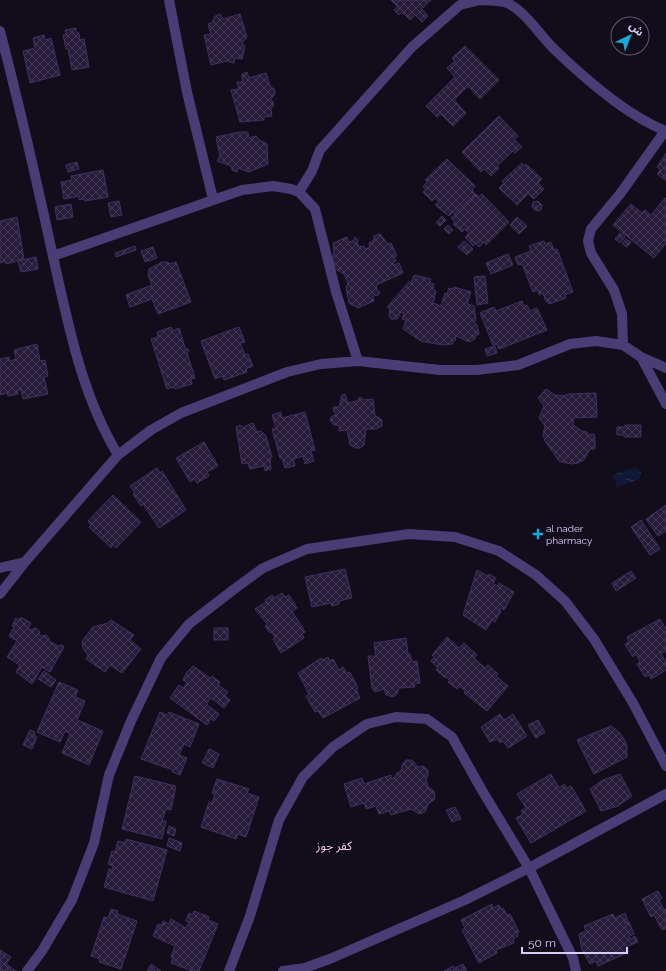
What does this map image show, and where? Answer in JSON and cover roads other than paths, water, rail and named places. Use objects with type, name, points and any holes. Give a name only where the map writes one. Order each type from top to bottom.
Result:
[{"type":"street","points":[[169,0],[187,92],[213,199]]},
{"type":"street","points":[[299,192],[312,171],[320,150],[412,48],[460,5],[480,0],[507,3],[526,18],[553,47],[595,86],[622,106],[665,131],[620,194],[591,229],[588,242],[591,253],[614,290],[622,314],[623,345]]},
{"type":"street","points":[[0,31],[18,100],[69,332],[90,399],[104,432],[118,455]]},
{"type":"street","points":[[53,256],[242,190],[274,186],[299,192],[315,210],[336,292],[358,361]]},
{"type":"street","points":[[0,594],[25,562],[118,455],[151,430],[182,413],[212,400],[288,372],[321,364],[358,361],[440,370],[477,370],[518,365],[570,344],[596,341],[623,345],[642,357],[666,368]]},
{"type":"street","points":[[642,357],[666,404]]},
{"type":"street","points":[[27,971],[42,951],[72,900],[94,843],[109,776],[131,721],[161,658],[189,624],[263,568],[307,549],[409,534],[454,536],[499,551],[536,575],[565,601],[594,639],[633,703],[666,766]]},
{"type":"street","points":[[0,568],[25,562]]},
{"type":"street","points":[[229,971],[250,916],[279,820],[303,777],[333,747],[367,724],[396,717],[426,719],[452,737],[529,868],[573,958],[576,971]]},
{"type":"street","points":[[283,971],[305,968],[332,958],[465,900],[529,868],[666,794]]},
{"type":"water","points":[[635,467],[641,472],[640,479],[617,487],[613,475]]},
{"type":"place","name":"al nader pharmacy","points":[[538,534]]},
{"type":"district","name":"كفر جوز","points":[[334,846]]}]
